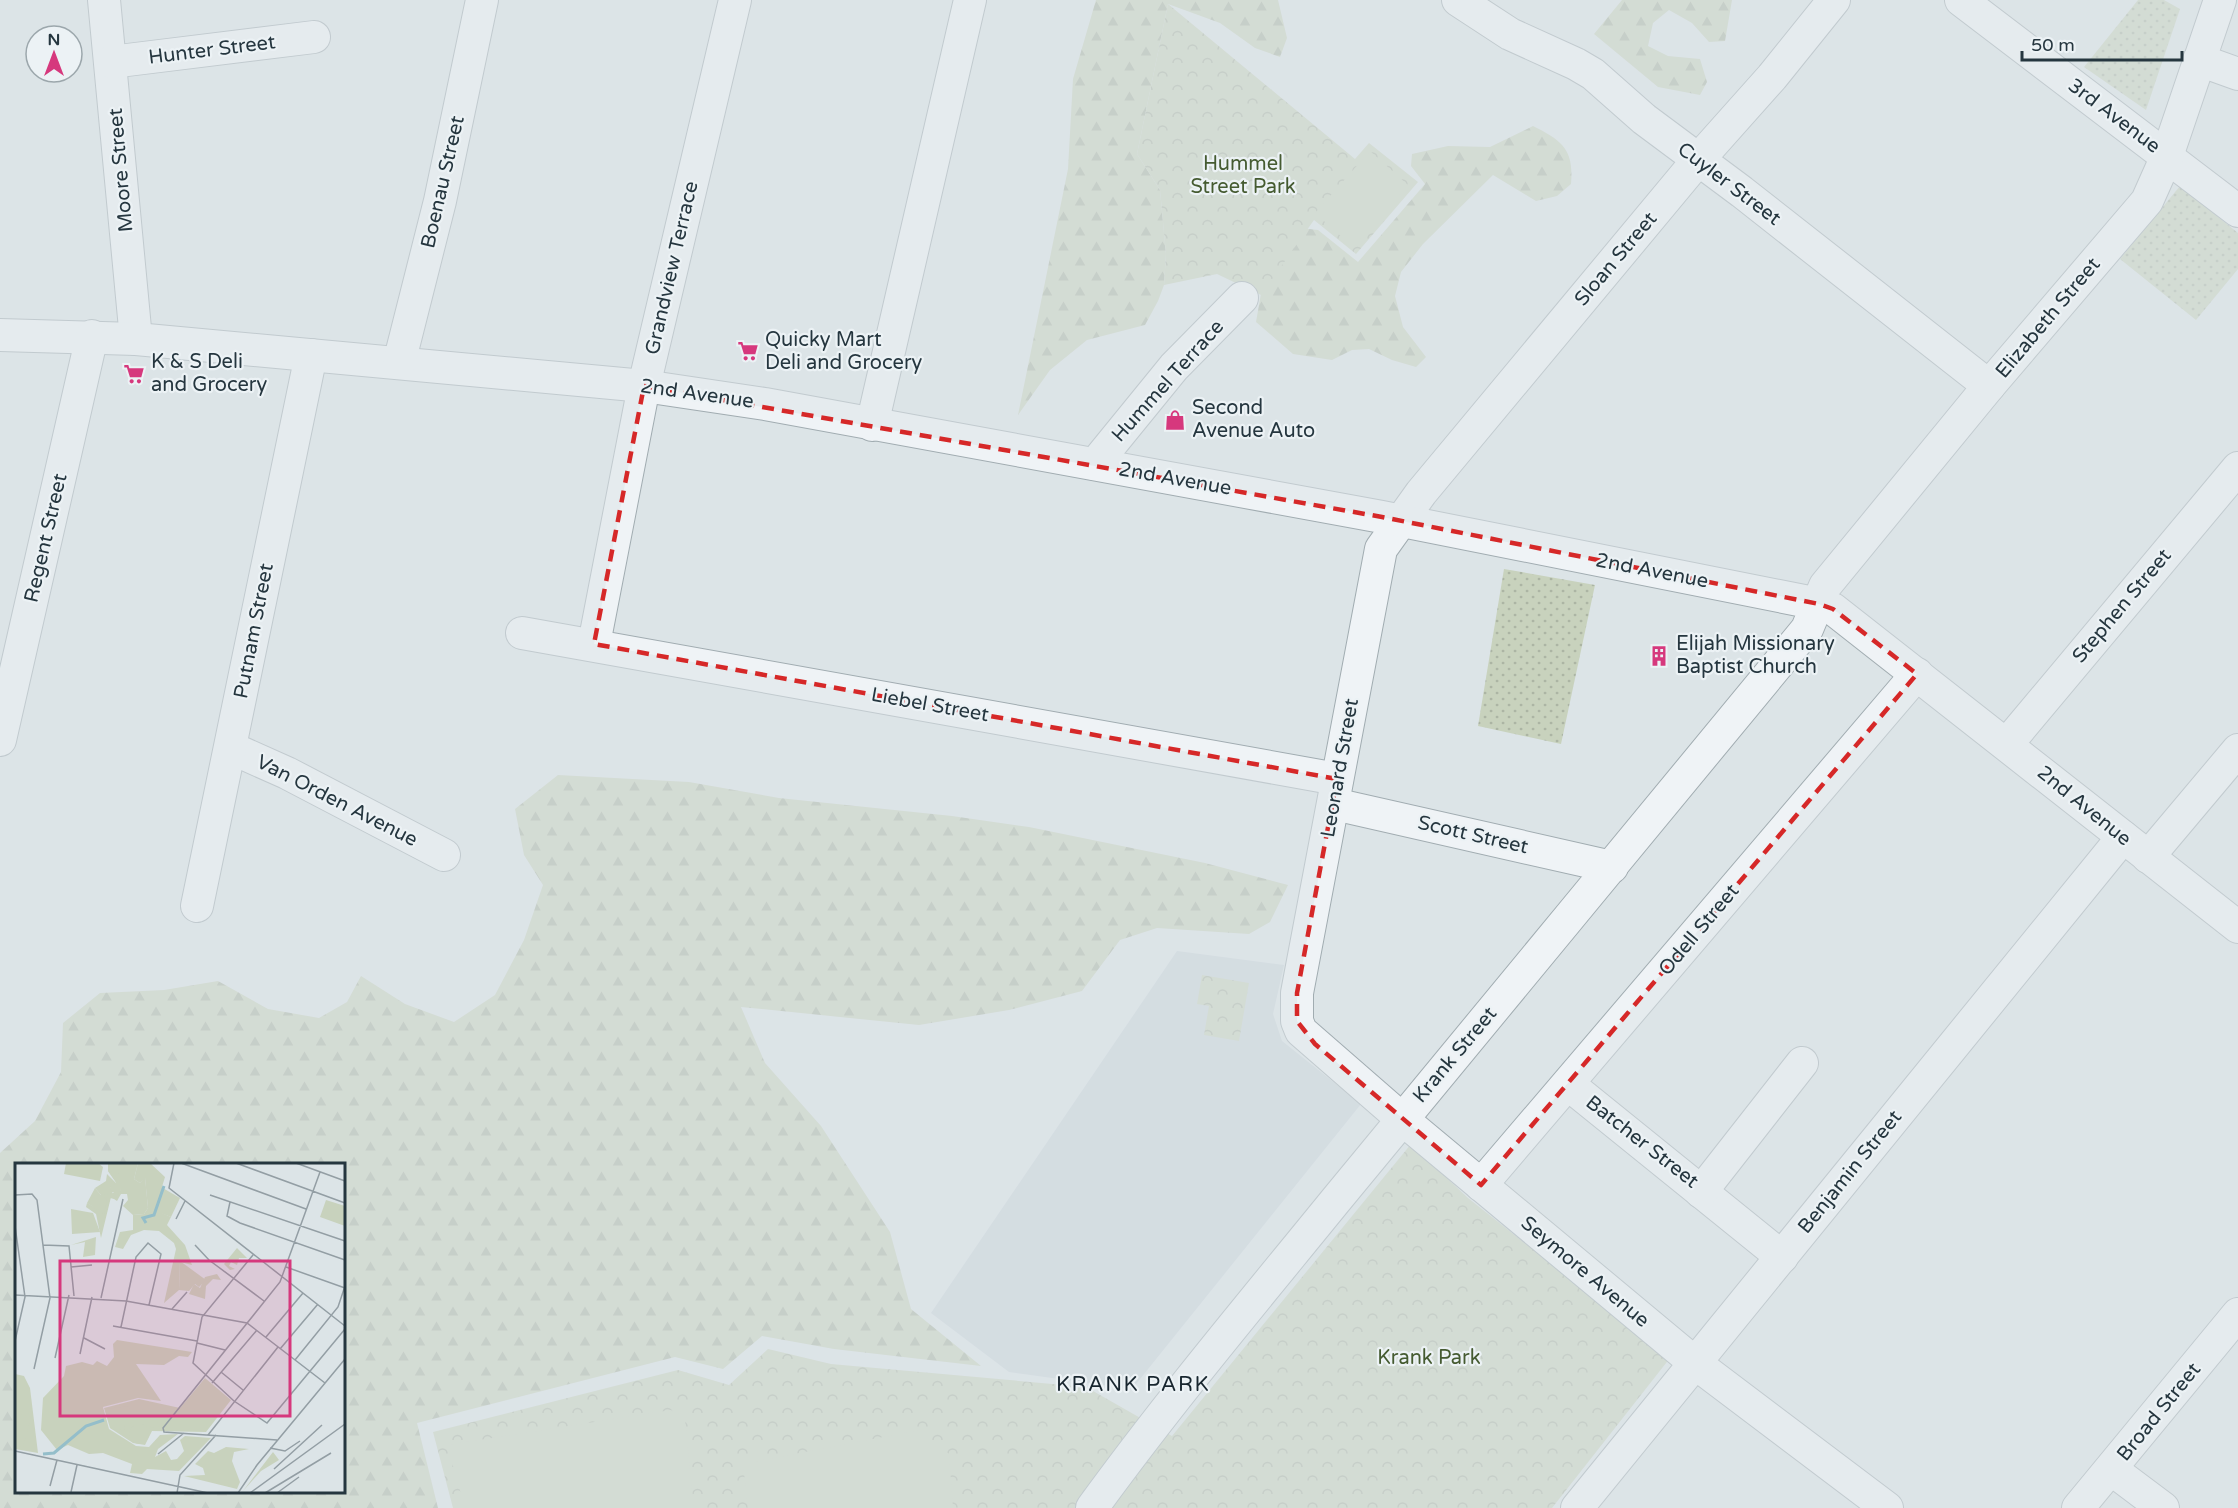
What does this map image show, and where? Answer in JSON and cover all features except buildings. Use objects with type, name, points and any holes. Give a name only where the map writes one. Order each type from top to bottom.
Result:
[{"type":"street","name":"Moore Street","points":[[104,0],[136,339]]},
{"type":"street","name":"Boenau Street","points":[[399,363],[440,201],[482,0]]},
{"type":"street","name":"Grandview Terrace","points":[[594,644],[644,386],[735,0]]},
{"type":"street","points":[[872,425],[970,0]]},
{"type":"street","name":"Cuyler Street","points":[[1458,0],[1510,34],[1576,63],[1593,74],[1644,119],[1752,199],[1989,386]]},
{"type":"street","name":"Sloan Street","points":[[1400,521],[1698,160],[1772,77],[1834,0]]},
{"type":"street","name":"3rd Avenue","points":[[1961,0],[2238,211]]},
{"type":"street","name":"Elizabeth Street","points":[[1819,604],[1825,586],[1989,386],[2147,201],[2167,156],[2220,0]]},
{"type":"street","name":"Hunter Street","points":[[111,62],[314,38]]},
{"type":"street","points":[[2199,60],[2238,74]]},
{"type":"street","name":"Hummel Terrace","points":[[1095,464],[1174,367],[1242,298]]},
{"type":"street","name":"2nd Avenue","points":[[0,335],[136,339],[644,386],[765,404],[1095,464],[1400,521],[1819,604],[1833,609],[2238,927]]},
{"type":"street","name":"Regent Street","points":[[0,740],[92,336]]},
{"type":"street","name":"Putnam Street","points":[[197,906],[310,355]]},
{"type":"street","name":"Stephen Street","points":[[2007,744],[2238,468]]},
{"type":"street","name":"Leonard Street","points":[[1297,1021],[1297,993],[1381,549],[1400,521]]},
{"type":"street","name":"Krank Street","points":[[1092,1508],[1146,1432],[1807,629],[1819,604]]},
{"type":"street","name":"Liebel Street","points":[[522,633],[594,644],[1336,791]]},
{"type":"street","name":"Odell Street","points":[[1481,1185],[1917,674]]},
{"type":"street","name":"Van Orden Avenue","points":[[231,748],[286,772],[444,855]]},
{"type":"street","points":[[2148,857],[2238,750]]},
{"type":"street","name":"Scott Street","points":[[1336,791],[1612,867]]},
{"type":"street","name":"Benjamin Street","points":[[1577,1508],[2123,837]]},
{"type":"street","name":"Seymore Avenue","points":[[1297,1021],[1300,1031],[1402,1119],[1695,1363],[1887,1508]]},
{"type":"street","name":"Batcher Street","points":[[1568,1084],[1701,1191],[1802,1063]]},
{"type":"street","points":[[1701,1191],[1782,1257]]},
{"type":"street","name":"Broad Street","points":[[2078,1508],[2238,1314]]},
{"type":"street","points":[[2112,1469],[2163,1508]]},
{"type":"highlighted area","points":[[644,386],[1382,517],[1819,604],[1833,609],[1917,674],[1481,1185],[1315,1044],[1297,1021],[1297,993],[1337,779],[594,644]]},
{"type":"shaded area","points":[[1177,951],[1284,965],[1273,1014],[1282,1041],[1361,1104],[1132,1389],[1009,1372],[931,1313]]},
{"type":"green space","points":[[1096,0],[1278,0],[1287,38],[1280,57],[1255,48],[1220,23],[1168,4],[1137,154],[1160,190],[1166,254],[1164,285],[1145,325],[1087,340],[1050,370],[1018,415],[1068,169],[1073,79]]},
{"type":"green space","points":[[1622,0],[1732,0],[1725,41],[1709,42],[1692,23],[1669,10],[1653,23],[1648,46],[1668,56],[1700,59],[1707,82],[1700,95],[1658,87],[1594,34]]},
{"type":"green space","points":[[2138,0],[2164,0],[2180,9],[2146,110],[2084,67]]},
{"type":"green space","name":"Hummel Street Park","points":[[1168,4],[1355,159],[1369,143],[1418,182],[1356,254],[1314,220],[1261,295],[1217,274],[1164,285],[1166,254],[1160,190],[1137,154]]},
{"type":"green space","points":[[1533,126],[1552,137],[1564,148],[1571,163],[1571,184],[1557,196],[1536,201],[1493,175],[1423,244],[1401,272],[1395,296],[1403,327],[1426,357],[1416,367],[1392,360],[1369,349],[1352,350],[1332,360],[1293,354],[1256,322],[1263,282],[1301,228],[1318,230],[1358,262],[1425,184],[1411,166],[1412,154],[1448,146],[1490,147]]},
{"type":"green space","points":[[1370,151],[1408,185],[1353,247],[1315,213]]},
{"type":"green space","points":[[2180,186],[2238,233],[2238,269],[2196,320],[2120,259]]},
{"type":"green space","points":[[1504,569],[1595,585],[1561,744],[1478,726]]},
{"type":"green space","points":[[558,775],[689,782],[779,798],[952,816],[1029,827],[1205,863],[1288,885],[1270,922],[1249,934],[1157,928],[1120,940],[1082,991],[1009,1010],[919,1025],[741,1007],[765,1063],[821,1126],[890,1232],[911,1309],[981,1366],[834,1349],[762,1336],[723,1369],[675,1357],[417,1423],[438,1508],[0,1508],[0,1153],[35,1121],[61,1072],[63,1023],[100,993],[164,990],[218,981],[268,1009],[319,1018],[347,1002],[361,976],[405,1004],[454,1022],[495,995],[524,940],[543,885],[524,855],[515,809]]},
{"type":"green space","points":[[1202,975],[1249,983],[1239,1041],[1204,1035],[1209,1006],[1197,1004]]},
{"type":"green space","name":"Krank Park","points":[[1411,1144],[1468,1198],[1670,1358],[1552,1508],[453,1508],[433,1432],[678,1370],[729,1385],[768,1349],[831,1364],[1086,1387],[1172,1436]]},
{"type":"green space","points":[[671,1410],[685,1420],[693,1499],[697,1508],[465,1508],[447,1445]]},
{"type":"green space","points":[[920,1430],[949,1454],[953,1508],[748,1508],[743,1464]]},
{"type":"place","name":"Quicky Mart Deli and Grocery","points":[[748,351]]},
{"type":"place","name":"K & S Deli and Grocery","points":[[134,374]]},
{"type":"place","name":"Second Avenue Auto","points":[[1175,420]]},
{"type":"place","name":"Elijah Missionary Baptist Church","points":[[1659,656]]},
{"type":"district","name":"KRANK PARK","points":[[1133,1384]]}]
